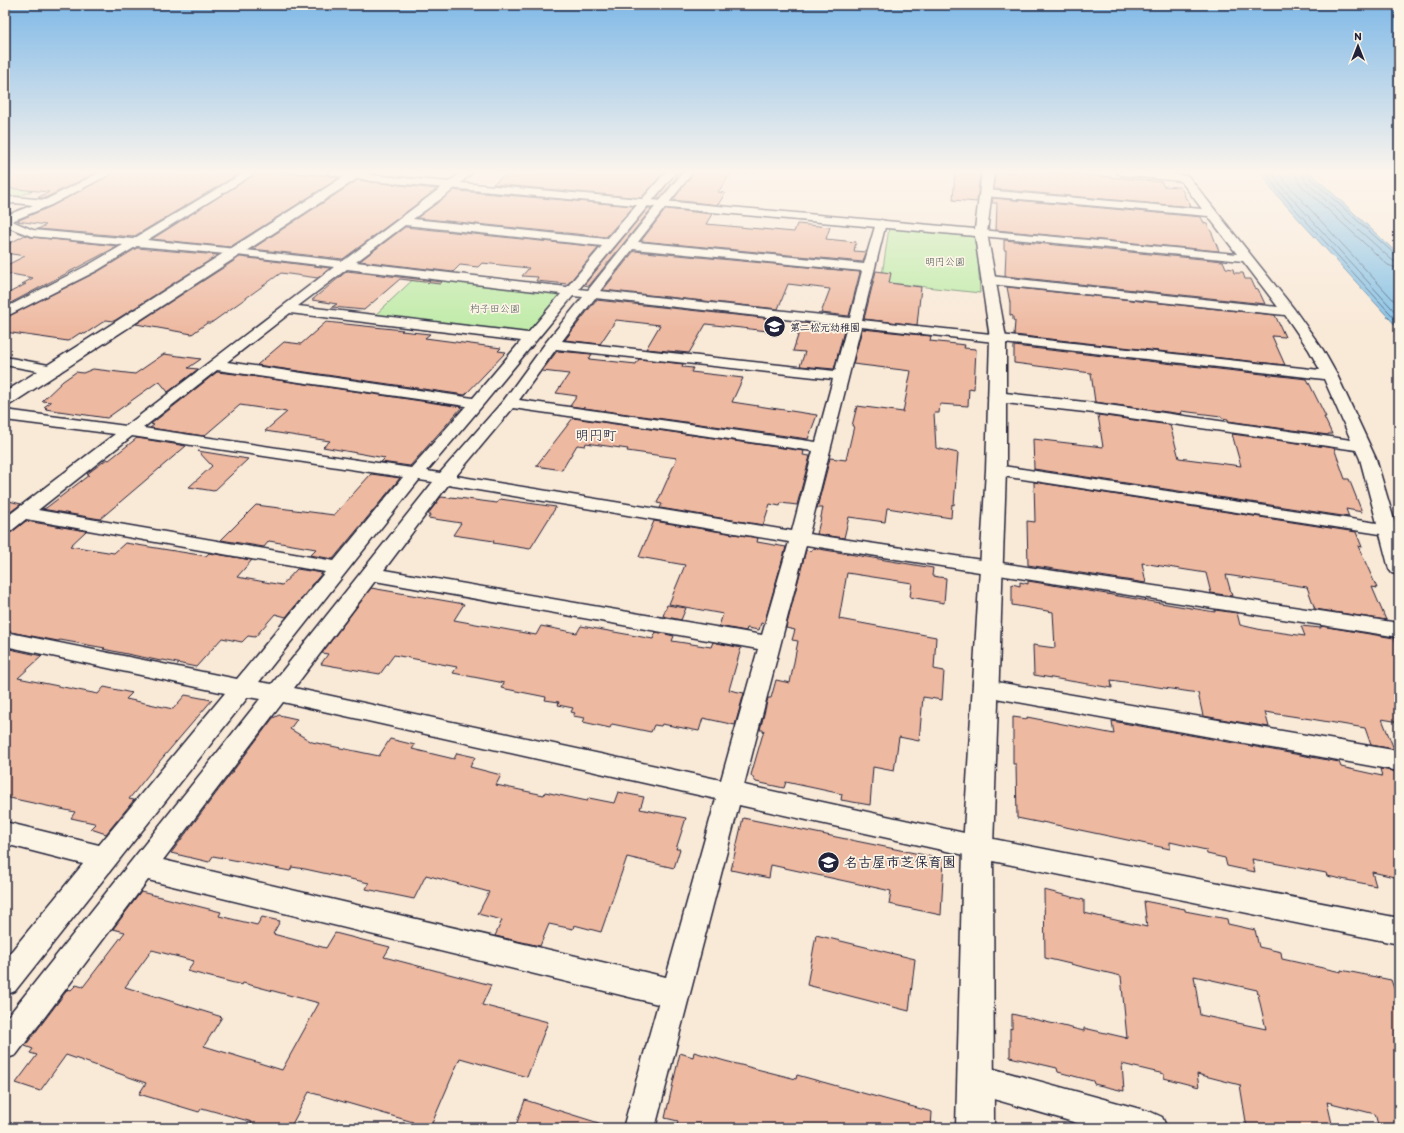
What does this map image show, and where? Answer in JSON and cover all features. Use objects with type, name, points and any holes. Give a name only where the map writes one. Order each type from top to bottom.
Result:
[{"type":"street","points":[[13,225],[31,233],[237,252],[592,294],[1330,375]]},
{"type":"street","points":[[5,313],[94,267],[164,225]]},
{"type":"street","points":[[5,400],[278,225]]},
{"type":"street","points":[[5,526],[398,225]]},
{"type":"street","points":[[439,225],[610,243]]},
{"type":"street","points":[[5,981],[415,474],[477,404],[626,225]]},
{"type":"street","points":[[5,1044],[444,479],[509,403],[552,344],[646,225]]},
{"type":"street","points":[[639,1128],[799,538],[881,225]]},
{"type":"street","points":[[900,225],[1246,258]]},
{"type":"street","points":[[975,1128],[978,847],[985,688],[993,567],[998,338],[990,280],[981,233],[982,225]]},
{"type":"street","points":[[1220,225],[1290,312],[1316,350],[1330,375],[1368,459],[1399,569]]},
{"type":"street","points":[[630,245],[869,268]]},
{"type":"street","points":[[990,280],[1290,312]]},
{"type":"street","points":[[287,310],[531,338]]},
{"type":"street","points":[[552,344],[841,376]]},
{"type":"street","points":[[5,361],[54,370]]},
{"type":"street","points":[[215,365],[477,404]]},
{"type":"street","points":[[996,397],[1094,408],[1361,446]]},
{"type":"street","points":[[509,403],[823,448]]},
{"type":"street","points":[[5,415],[129,431],[415,474],[799,538],[1399,630]]},
{"type":"street","points":[[996,470],[1388,530]]},
{"type":"street","points":[[22,513],[339,568]]},
{"type":"street","points":[[370,574],[770,644]]},
{"type":"street","points":[[5,639],[243,688],[278,693],[978,847],[1399,931]]},
{"type":"street","points":[[985,688],[1399,761]]},
{"type":"street","points":[[5,833],[104,858]]},
{"type":"street","points":[[143,867],[675,994]]},
{"type":"street","points":[[976,1079],[1151,1128]]},
{"type":"green space","name":"明円公園","points":[[889,228],[977,237],[980,293],[881,282]]},
{"type":"green space","name":"杓子田公園","points":[[419,274],[568,291],[532,337],[372,318]]},
{"type":"water","points":[[1304,225],[1367,225],[1399,255],[1399,329]]},
{"type":"building","points":[[46,225],[153,225],[133,237],[38,229]]},
{"type":"building","points":[[174,225],[265,225],[230,247],[152,239]]},
{"type":"building","points":[[289,225],[389,225],[343,259],[252,249]]},
{"type":"building","points":[[485,225],[617,225],[606,237]]},
{"type":"building","points":[[634,225],[638,225],[589,286],[584,285]]},
{"type":"building","points":[[654,225],[716,225],[794,232],[797,225],[807,225],[830,227],[826,239],[856,242],[854,251],[866,252],[863,262],[641,241]]},
{"type":"building","points":[[996,225],[1207,225],[1219,251],[996,230]]},
{"type":"building","points":[[405,227],[599,247],[568,284],[536,281],[538,277],[522,276],[529,268],[482,263],[478,267],[460,265],[453,272],[360,261]]},
{"type":"building","points":[[25,235],[31,237],[118,246],[5,306],[5,295],[26,284],[22,284],[33,278],[5,273],[5,266],[25,256],[5,253],[5,246]]},
{"type":"building","points":[[1004,240],[1223,261],[1226,268],[1233,269],[1234,273],[1243,273],[1245,279],[1251,279],[1255,288],[1258,289],[1265,304],[1005,276],[1006,250],[1004,250]]},
{"type":"building","points":[[137,248],[218,255],[114,321],[106,320],[85,334],[80,333],[68,341],[5,332],[5,318],[99,271]]},
{"type":"building","points":[[634,251],[860,272],[849,316],[821,313],[830,289],[788,284],[778,309],[603,290]]},
{"type":"building","points":[[240,257],[330,268],[318,278],[281,273],[211,323],[207,323],[192,334],[136,324]]},
{"type":"building","points":[[347,271],[442,282],[440,284],[400,279],[364,310],[332,307],[337,304],[312,300]]},
{"type":"building","points":[[876,271],[891,273],[889,283],[921,287],[917,325],[864,319]]},
{"type":"building","points":[[1007,287],[1275,315],[1285,337],[1272,336],[1285,365],[1014,335],[1015,321],[1013,320],[1013,316],[1010,315],[1010,303]]},
{"type":"building","points":[[596,300],[773,319],[768,331],[706,324],[689,353],[646,349],[660,325],[616,320],[600,344],[565,340]]},
{"type":"building","points":[[326,322],[430,334],[425,338],[501,348],[498,351],[506,352],[465,395],[257,365],[284,342],[301,344]]},
{"type":"building","points":[[802,323],[845,327],[834,369],[800,366],[805,352],[793,351]]},
{"type":"building","points":[[862,329],[931,336],[930,341],[965,345],[964,348],[976,349],[974,389],[969,388],[968,406],[940,404],[939,413],[934,413],[936,448],[958,453],[954,505],[952,504],[951,518],[887,508],[885,522],[849,517],[844,538],[817,534],[823,508],[817,508],[830,458],[846,460],[857,406],[903,412],[911,371],[853,364]]},
{"type":"building","points":[[1014,346],[1307,379],[1326,417],[1324,417],[1332,434],[1328,435],[1228,421],[1228,419],[1222,418],[1221,416],[1181,411],[1182,414],[1095,402],[1091,373],[1014,363]]},
{"type":"building","points":[[557,351],[592,354],[589,359],[636,364],[639,359],[683,364],[682,367],[693,368],[691,372],[743,378],[732,402],[817,415],[808,439],[570,406],[577,396],[556,393],[569,374],[542,371]]},
{"type":"building","points":[[164,354],[201,359],[188,368],[198,369],[168,392],[159,381],[107,418],[45,409],[47,408],[44,407],[51,402],[42,401],[63,381],[76,372],[83,373],[93,369],[135,374]]},
{"type":"building","points":[[217,372],[462,407],[410,466],[381,462],[385,458],[323,447],[330,441],[265,431],[287,412],[240,405],[204,436],[150,428],[154,425],[151,424]]},
{"type":"building","points":[[1098,415],[1170,425],[1179,458],[1241,466],[1232,434],[1334,448],[1345,479],[1349,479],[1362,512],[1346,509],[1349,517],[1034,469],[1033,439],[1103,447]]},
{"type":"building","points":[[573,418],[804,451],[803,455],[810,456],[797,505],[781,503],[780,506],[770,504],[763,525],[660,508],[662,504],[657,503],[677,458],[627,451],[628,449],[586,443],[585,446],[577,445],[562,470],[536,466]]},
{"type":"building","points":[[137,438],[186,446],[100,519],[42,509],[46,508],[89,475],[87,474],[107,459],[109,460]]},
{"type":"building","points":[[198,451],[248,459],[214,491],[189,487],[212,466]]},
{"type":"building","points":[[371,474],[400,478],[333,559],[310,555],[316,549],[269,541],[264,547],[221,540],[256,505],[334,515]]},
{"type":"building","points":[[1034,482],[1356,532],[1362,547],[1358,546],[1377,588],[1372,587],[1386,620],[1315,609],[1307,587],[1226,575],[1232,596],[1211,593],[1206,573],[1142,563],[1146,583],[1028,565],[1027,521],[1035,522]]},
{"type":"building","points":[[441,497],[497,503],[500,499],[556,507],[530,549],[493,543],[494,541],[453,535],[461,523],[428,518],[431,514],[428,514]]},
{"type":"building","points":[[5,500],[21,504],[5,516]]},
{"type":"building","points":[[26,521],[86,531],[70,546],[114,553],[125,543],[206,556],[209,553],[252,560],[237,577],[282,585],[297,569],[322,573],[286,617],[275,614],[255,637],[248,636],[242,642],[222,638],[196,667],[163,660],[161,661],[103,649],[105,648],[5,631],[5,534],[12,532]]},
{"type":"building","points":[[654,521],[758,538],[757,542],[786,547],[764,624],[761,623],[759,630],[747,628],[746,631],[719,626],[723,614],[669,604],[685,565],[639,557]]},
{"type":"building","points":[[813,548],[933,568],[932,576],[946,578],[944,603],[910,597],[912,583],[847,573],[839,619],[936,637],[934,669],[944,671],[942,700],[923,697],[919,741],[899,737],[894,771],[873,767],[870,805],[841,800],[842,794],[786,782],[784,788],[756,782],[751,775],[764,730],[760,730],[768,698],[771,698],[776,680],[790,683],[798,641],[792,640],[795,630],[786,628],[806,550],[811,551]]},
{"type":"building","points":[[1028,581],[1215,612],[1215,610],[1237,613],[1240,625],[1262,630],[1305,636],[1301,626],[1321,628],[1321,626],[1394,638],[1399,648],[1399,722],[1382,719],[1394,749],[1371,745],[1365,728],[1265,712],[1269,727],[1203,716],[1198,693],[1111,680],[1112,688],[1034,675],[1033,645],[1055,648],[1053,612],[1012,605],[1012,584],[1020,586],[1020,582],[1028,584]]},
{"type":"building","points":[[371,588],[464,604],[454,620],[536,635],[541,626],[577,633],[581,626],[653,639],[656,632],[674,636],[672,641],[711,647],[713,642],[741,648],[729,690],[744,693],[735,725],[703,718],[699,731],[662,724],[661,726],[654,725],[651,732],[612,724],[610,728],[583,722],[585,718],[573,716],[575,713],[571,712],[573,708],[558,705],[559,702],[545,700],[546,697],[501,688],[504,683],[453,673],[457,667],[394,655],[380,674],[321,664],[328,654],[322,653]]},
{"type":"building","points":[[667,605],[686,608],[681,620],[663,616]]},
{"type":"building","points":[[5,648],[42,656],[18,678],[98,694],[104,687],[132,693],[126,699],[173,709],[185,695],[212,700],[129,799],[134,800],[106,834],[91,829],[96,824],[94,823],[71,818],[75,812],[5,797]]},
{"type":"building","points":[[279,715],[297,719],[290,729],[312,742],[379,756],[390,739],[415,745],[412,749],[454,759],[457,753],[475,757],[470,767],[501,775],[496,785],[544,795],[545,792],[587,801],[589,798],[614,803],[618,792],[644,797],[640,809],[686,818],[676,849],[680,849],[674,868],[627,857],[601,932],[574,925],[573,929],[549,924],[540,946],[495,936],[502,920],[478,914],[489,892],[426,875],[414,899],[366,889],[369,883],[305,869],[292,867],[290,871],[213,856],[209,862],[171,853],[273,718]]},
{"type":"building","points":[[1013,717],[1027,719],[1027,717],[1114,734],[1112,721],[1339,762],[1341,767],[1382,776],[1380,769],[1399,772],[1399,878],[1372,872],[1376,886],[1327,876],[1326,873],[1252,859],[1255,872],[1227,866],[1225,858],[1207,854],[1206,850],[1170,842],[1170,849],[1017,818],[1016,764],[1013,764]]},
{"type":"building","points":[[743,818],[944,859],[941,915],[889,904],[891,891],[771,865],[769,878],[731,870]]},
{"type":"building","points":[[1044,890],[1084,900],[1084,913],[1147,927],[1144,901],[1227,919],[1228,924],[1255,930],[1259,947],[1281,952],[1282,959],[1341,972],[1341,970],[1391,980],[1399,1002],[1399,1128],[1379,1128],[1375,1114],[1327,1102],[1333,1128],[1247,1128],[1240,1085],[1197,1074],[1199,1087],[1164,1078],[1164,1074],[1122,1064],[1124,1091],[1094,1084],[1093,1081],[1058,1072],[1057,1068],[1010,1057],[1010,1028],[1012,1029],[1012,1014],[1084,1031],[1084,1028],[1127,1038],[1121,976],[1045,958]],"holes":[[[1194,976],[1257,990],[1266,1029],[1200,1015]]]},
{"type":"building","points":[[141,892],[221,912],[219,916],[257,925],[262,917],[280,921],[273,934],[326,948],[335,933],[390,947],[384,957],[491,985],[482,1005],[548,1022],[527,1077],[460,1058],[430,1128],[411,1128],[413,1122],[309,1092],[290,1128],[249,1128],[252,1122],[202,1108],[199,1112],[139,1094],[146,1083],[66,1055],[40,1091],[16,1083],[37,1055],[30,1053],[33,1049],[25,1046],[68,989],[71,990],[76,985],[83,987],[125,932],[113,929]],"holes":[[[152,950],[194,961],[187,971],[242,985],[243,983],[319,1003],[282,1070],[204,1046],[222,1017],[125,987]]]},
{"type":"building","points":[[816,935],[915,959],[909,1011],[807,985]]},
{"type":"building","points":[[694,1052],[796,1079],[797,1075],[932,1112],[931,1128],[686,1128],[677,1125],[678,1121],[665,1118],[680,1053],[693,1057]]},
{"type":"building","points":[[525,1100],[602,1124],[602,1128],[515,1128]]},
{"type":"place","name":"第二松元幼稚園","points":[[774,327]]},
{"type":"place","name":"名古屋市芝保育園","points":[[828,862]]},
{"type":"district","name":"明円町","points":[[596,435]]}]
